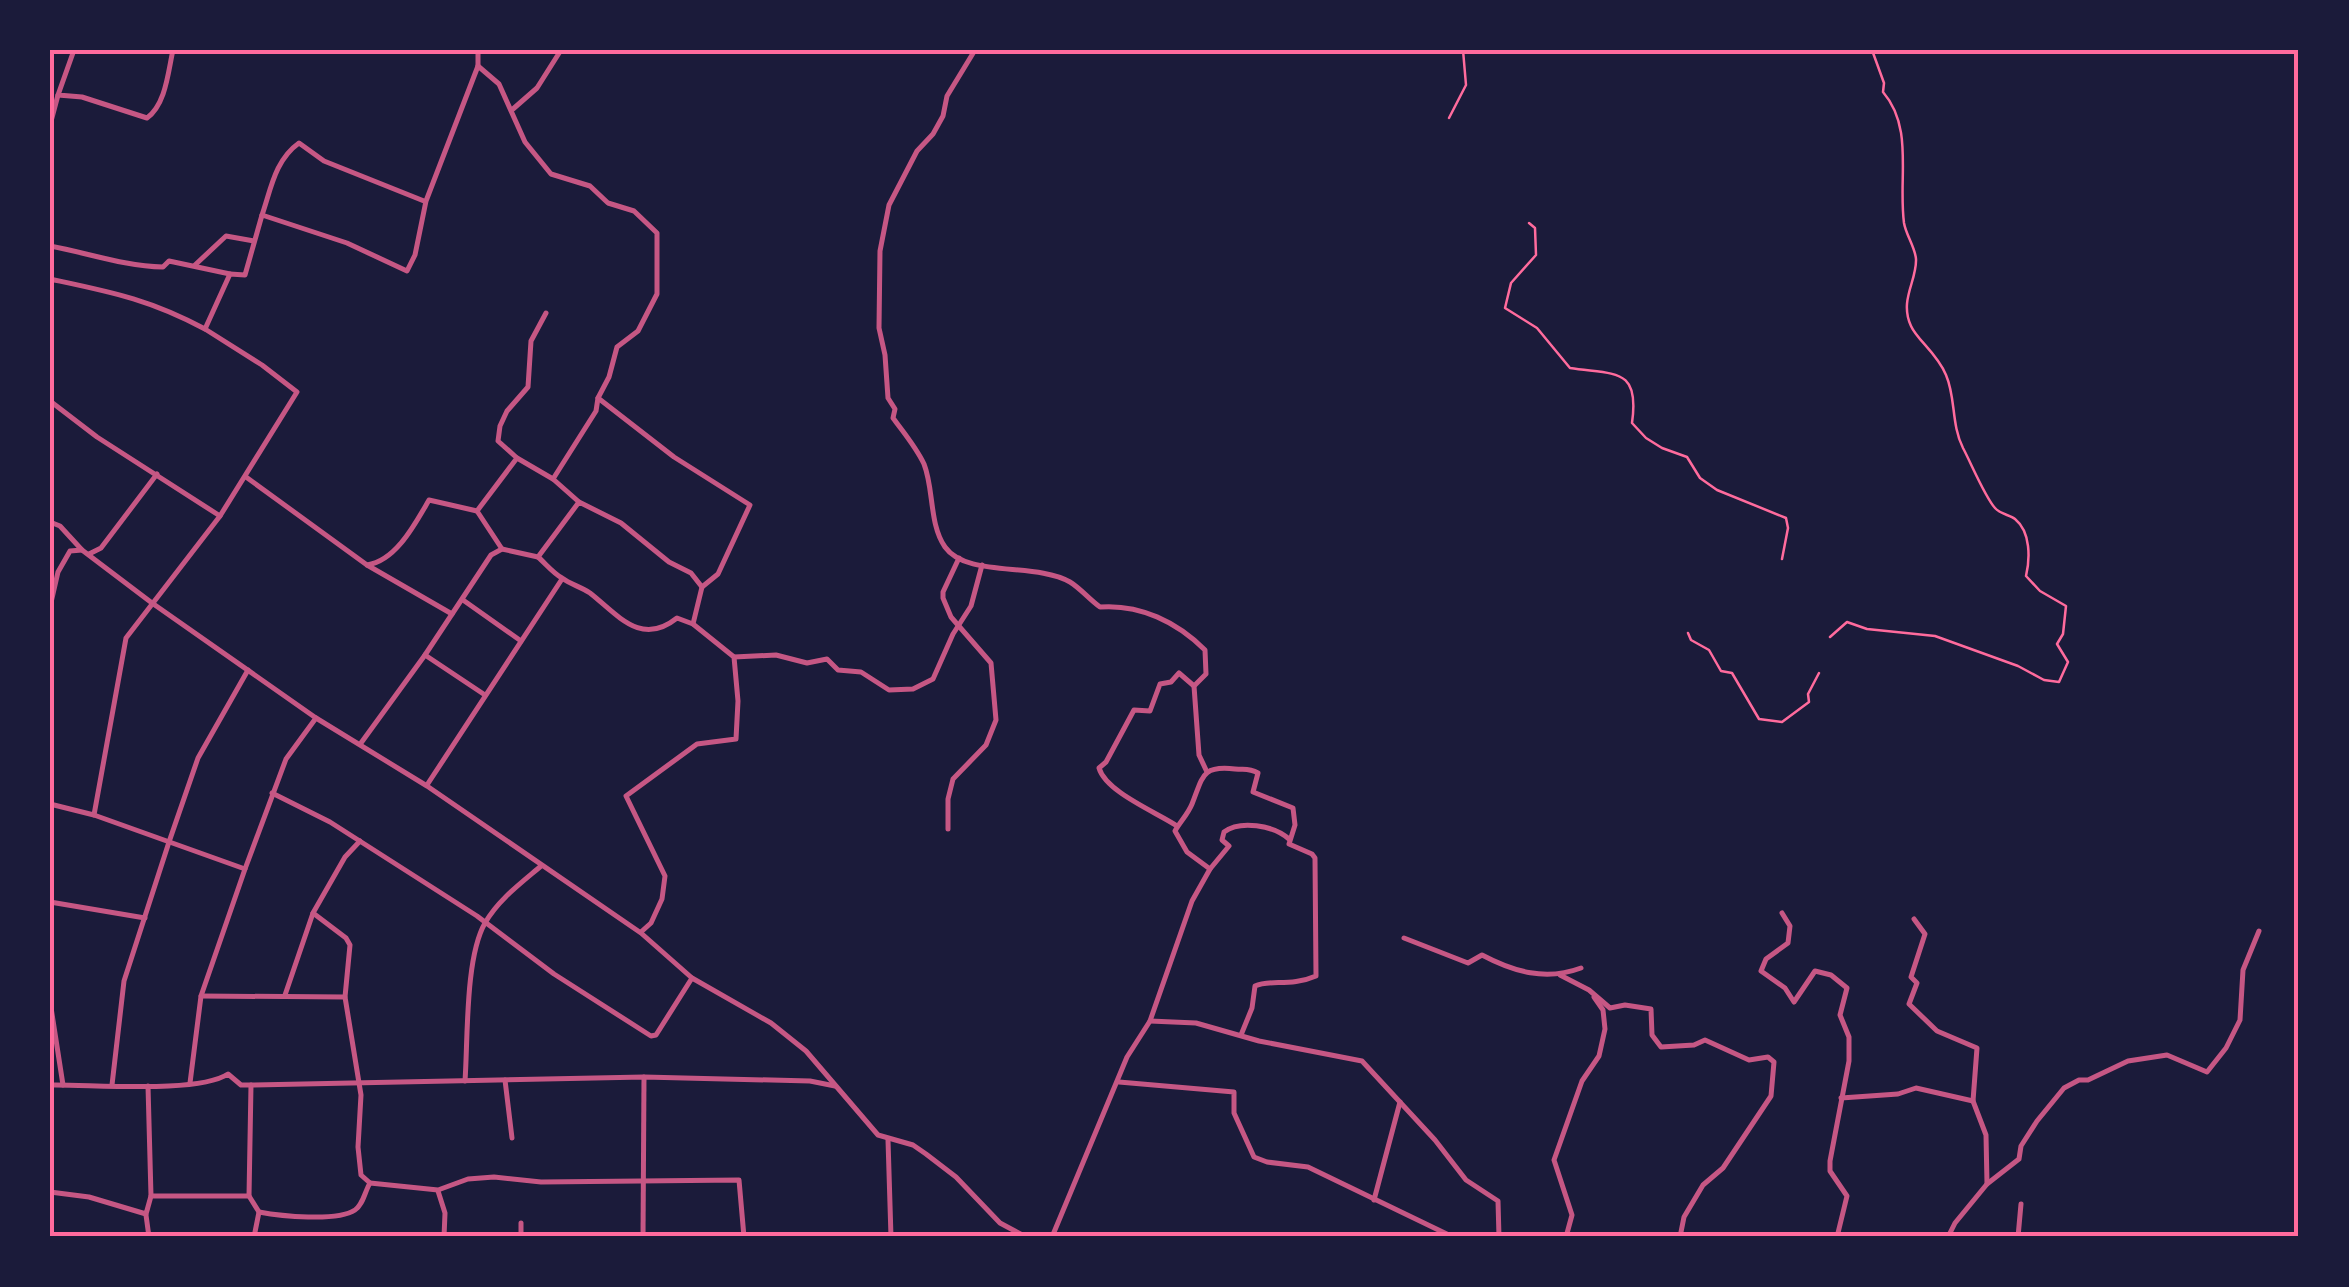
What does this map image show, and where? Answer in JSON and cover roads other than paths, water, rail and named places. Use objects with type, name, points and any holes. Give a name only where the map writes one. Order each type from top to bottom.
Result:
[{"type":"street","points":[[50,125],[74,50]]},
{"type":"street","points":[[58,94],[82,97],[147,118],[162,99],[173,50]]},
{"type":"street","points":[[262,216],[346,243],[407,271],[415,254],[426,201],[478,66],[478,50]]},
{"type":"street","points":[[512,110],[537,88],[561,50]]},
{"type":"street","points":[[975,50],[948,96],[944,116],[917,151],[888,204],[878,290],[878,328],[894,418],[925,466],[932,510],[944,546],[972,566],[1015,568],[1070,582],[1100,607],[1140,610],[1180,629],[1205,650],[1206,674],[1194,686]]},
{"type":"street","points":[[478,66],[498,84],[525,142],[551,174],[590,186],[608,203],[634,211],[657,232],[657,294],[638,331],[617,346],[596,411],[553,480]]},
{"type":"street","points":[[50,246],[148,267],[163,268],[168,261],[245,275],[278,167],[299,144],[324,161],[426,201]]},
{"type":"street","points":[[195,265],[226,236],[254,241]]},
{"type":"street","points":[[205,330],[230,274]]},
{"type":"street","points":[[50,280],[135,297],[168,308],[262,365],[296,392],[220,516],[126,638],[94,815]]},
{"type":"street","points":[[546,313],[531,341],[528,387],[507,411],[498,442],[579,502],[621,523],[668,562],[690,573],[702,587]]},
{"type":"street","points":[[598,398],[674,457],[750,504],[718,574],[702,587],[693,624]]},
{"type":"street","points":[[50,400],[97,437],[220,516]]},
{"type":"street","points":[[477,512],[517,458]]},
{"type":"street","points":[[50,607],[58,572],[70,551],[100,548],[156,474]]},
{"type":"street","points":[[246,477],[367,565],[452,614]]},
{"type":"street","points":[[367,565],[380,563],[388,556],[413,527],[429,500],[477,512],[502,549],[538,558],[562,579],[586,590],[625,623],[648,630],[664,629],[677,618],[693,624],[734,657],[776,655],[807,663],[826,658],[838,670],[862,672],[889,690],[914,689],[932,678],[971,606],[982,565]]},
{"type":"street","points":[[538,558],[579,502]]},
{"type":"street","points":[[50,522],[60,526],[86,552],[152,603],[316,718],[362,743],[640,932],[692,978],[771,1023],[806,1052],[878,1135],[926,1154],[956,1177],[1000,1222],[1026,1237]]},
{"type":"street","points":[[362,743],[491,555],[502,549]]},
{"type":"street","points":[[948,829],[948,800],[954,779],[986,745],[996,720],[991,663],[958,625],[942,592],[959,558]]},
{"type":"street","points":[[427,786],[562,579]]},
{"type":"street","points":[[463,600],[521,640]]},
{"type":"street","points":[[426,655],[486,696]]},
{"type":"street","points":[[640,932],[651,922],[662,899],[665,876],[626,796],[697,744],[736,739],[734,657]]},
{"type":"street","points":[[112,1085],[124,981],[169,842],[198,758],[248,670]]},
{"type":"street","points":[[1177,826],[1130,800],[1100,776],[1099,768],[1134,710],[1150,711],[1160,684],[1171,682],[1180,673],[1194,686],[1199,756],[1207,772]]},
{"type":"street","points":[[190,1083],[201,996],[286,758],[316,718]]},
{"type":"street","points":[[1210,869],[1187,852],[1177,838],[1177,826],[1189,810],[1200,778],[1207,772],[1216,768],[1253,769],[1258,773],[1253,792],[1293,808],[1295,824],[1289,844],[1315,858],[1316,976],[1300,984],[1260,982],[1255,986],[1242,1035]]},
{"type":"street","points":[[272,794],[310,810],[360,841],[651,1036],[656,1035],[692,978]]},
{"type":"street","points":[[50,804],[94,815],[245,869]]},
{"type":"street","points":[[1052,1237],[1127,1057],[1150,1021],[1192,901],[1229,846],[1222,840],[1228,828],[1270,826],[1289,839]]},
{"type":"street","points":[[284,996],[312,913],[345,858],[360,841]]},
{"type":"street","points":[[465,1081],[472,974],[484,925],[510,892],[541,866]]},
{"type":"street","points":[[50,902],[145,918]]},
{"type":"street","points":[[312,913],[350,944],[346,997],[360,1084],[358,1146],[361,1175],[370,1183],[438,1190],[468,1179],[494,1177],[541,1182],[739,1180],[744,1237]]},
{"type":"street","points":[[1782,914],[1790,926],[1788,943],[1766,959],[1761,970],[1785,988],[1794,1002],[1815,970],[1832,975],[1847,988],[1840,1015],[1849,1037],[1849,1061],[1830,1171],[1848,1196],[1837,1237]]},
{"type":"street","points":[[1914,919],[1925,934],[1915,958],[1911,977],[1917,982],[1909,1004],[1936,1031],[1977,1048],[1973,1101],[1986,1135],[1987,1184]]},
{"type":"street","points":[[1948,1237],[1987,1184],[2019,1158],[2021,1146],[2064,1088],[2128,1062],[2168,1056],[2207,1072],[2226,1048],[2240,1020],[2243,970],[2259,931]]},
{"type":"street","points":[[1404,938],[1468,963],[1482,955],[1504,967],[1546,976],[1581,968]]},
{"type":"street","points":[[1560,975],[1589,990],[1610,1008],[1625,1004],[1650,1009],[1652,1035],[1661,1046],[1694,1045],[1705,1040],[1749,1060],[1768,1057],[1774,1062],[1771,1096],[1722,1168],[1704,1186],[1684,1217],[1680,1237]]},
{"type":"street","points":[[1566,1237],[1572,1215],[1556,1175],[1556,1146],[1582,1081],[1599,1056],[1605,1029],[1603,1010],[1589,990]]},
{"type":"street","points":[[201,996],[346,997]]},
{"type":"street","points":[[50,1001],[63,1085]]},
{"type":"street","points":[[1150,1021],[1196,1024],[1366,1063],[1466,1180],[1498,1201],[1499,1237]]},
{"type":"street","points":[[50,1085],[148,1086],[218,1080],[228,1074],[241,1085],[644,1076],[810,1081],[835,1086]]},
{"type":"street","points":[[644,1076],[644,1237]]},
{"type":"street","points":[[505,1080],[512,1138]]},
{"type":"street","points":[[1118,1082],[1234,1092],[1234,1113],[1254,1157],[1308,1167],[1453,1237]]},
{"type":"street","points":[[252,1085],[249,1196],[259,1212],[254,1237]]},
{"type":"street","points":[[148,1086],[150,1196],[146,1214],[150,1237]]},
{"type":"street","points":[[1840,1098],[1898,1094],[1916,1088],[1973,1101]]},
{"type":"street","points":[[1374,1200],[1400,1102]]},
{"type":"street","points":[[888,1140],[890,1237]]},
{"type":"street","points":[[259,1212],[284,1217],[350,1212],[358,1209],[370,1183]]},
{"type":"street","points":[[438,1190],[444,1213],[444,1237]]},
{"type":"street","points":[[50,1192],[89,1196],[146,1214]]},
{"type":"street","points":[[150,1196],[249,1196]]},
{"type":"street","points":[[2018,1237],[2021,1204]]},
{"type":"street","points":[[521,1222],[521,1237]]}]
